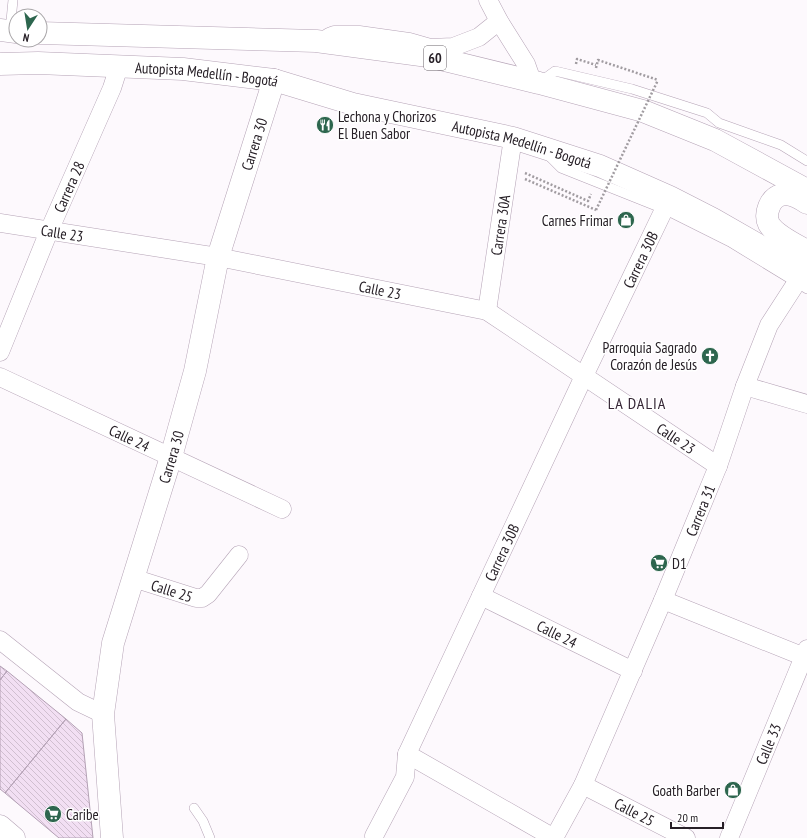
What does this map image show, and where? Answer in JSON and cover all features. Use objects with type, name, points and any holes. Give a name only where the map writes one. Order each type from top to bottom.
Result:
[{"type":"main road","name":"60","points":[[48,33],[316,41],[428,56],[536,82],[650,114],[715,140],[807,190]]},
{"type":"main road","name":"Autopista Medellín - Bogotá","points":[[0,64],[38,63],[183,68],[274,80],[353,104],[513,138],[600,166],[667,203],[712,219],[804,273]]},
{"type":"main road","name":"Carrera 30","points":[[112,838],[103,714],[113,643],[171,457],[195,371],[218,257],[274,80]]},
{"type":"main road","points":[[804,273],[776,231],[769,224],[767,215],[773,200],[781,195],[792,194],[807,203]]},
{"type":"main road","points":[[0,826],[14,838]]},
{"type":"street","points":[[488,0],[536,82]]},
{"type":"street","points":[[316,41],[334,35],[359,35],[409,42],[430,48],[453,47],[479,37],[499,21]]},
{"type":"street","name":"Carrera 28","points":[[0,352],[49,231],[112,88],[119,66]]},
{"type":"street","name":"Carrera 30A","points":[[486,311],[513,138]]},
{"type":"street","name":"Carrera 30B","points":[[407,754],[584,376],[667,203]]},
{"type":"street","name":"Calle 23","points":[[0,223],[218,257],[486,311],[718,466]]},
{"type":"street","name":"Carrera 31","points":[[554,838],[583,785],[663,600],[718,466],[745,386],[769,325],[804,273]]},
{"type":"street","name":"Calle 24","points":[[0,376],[282,509]]},
{"type":"street","points":[[745,386],[807,404]]},
{"type":"street","name":"Calle 25","points":[[133,578],[196,598],[202,598],[208,594],[239,555]]},
{"type":"street","name":"Calle 24","points":[[481,596],[633,671]]},
{"type":"street","points":[[663,600],[806,655]]},
{"type":"street","points":[[0,640],[78,702],[103,714]]},
{"type":"street","name":"Calle 33","points":[[729,838],[806,655]]},
{"type":"street","points":[[374,836],[405,777],[407,754],[554,838]]},
{"type":"street","name":"Calle 25","points":[[583,785],[686,838]]},
{"type":"lane","points":[[536,82],[555,71],[632,89],[707,113],[719,123],[781,145],[807,161]]},
{"type":"lane","points":[[194,808],[203,821],[210,838]]},
{"type":"path","points":[[577,59],[596,65]]},
{"type":"path","points":[[592,192],[588,201],[525,173],[523,178],[596,210],[658,80],[598,60]]},
{"type":"building","points":[[0,666],[7,671],[0,680]]},
{"type":"building","points":[[7,671],[66,719],[5,793],[0,789],[0,680]]},
{"type":"building","points":[[66,719],[82,733],[93,838],[59,838],[5,793]]},
{"type":"place","name":"Lechona y Chorizos El Buen Sabor","points":[[325,125]]},
{"type":"place","name":"Carnes Frimar","points":[[626,220]]},
{"type":"place","name":"Parroquia Sagrado Corazón de Jesús","points":[[710,356]]},
{"type":"place","name":"D1","points":[[659,563]]},
{"type":"place","name":"Goath Barber","points":[[733,790]]},
{"type":"place","name":"Caribe","points":[[53,814]]},
{"type":"district","name":"LA DALIA","points":[[637,403]]}]
